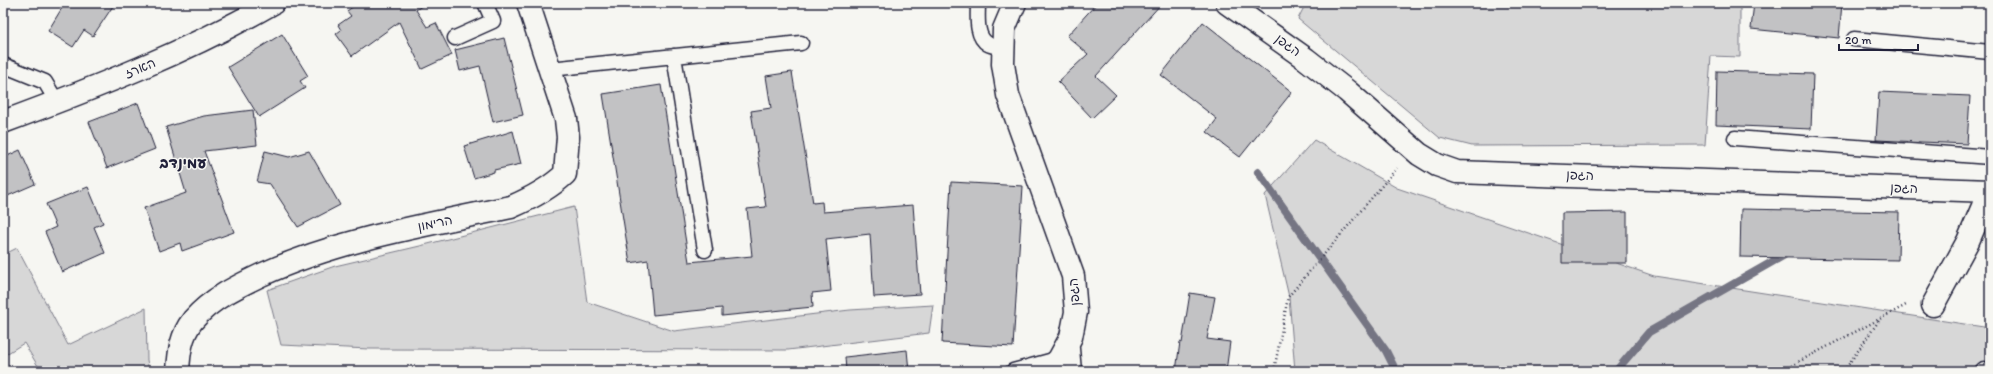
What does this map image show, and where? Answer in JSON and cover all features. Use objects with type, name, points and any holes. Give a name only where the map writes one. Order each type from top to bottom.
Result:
[{"type":"street","name":"הארז","points":[[3,122],[57,102],[174,53],[229,27],[273,3]]},
{"type":"street","name":"הרימון","points":[[178,371],[180,345],[192,321],[212,301],[244,283],[287,263],[368,237],[511,206],[532,198],[552,186],[565,174],[568,137],[566,119],[528,3]]},
{"type":"street","name":"הגפן","points":[[1015,3],[1004,30],[1003,64],[1008,96],[1073,276],[1076,312],[1070,337],[1060,367]]},
{"type":"street","name":"הגפן","points":[[1227,3],[1318,68],[1347,91],[1412,149],[1437,165],[1457,172],[1990,191],[1968,241],[1933,305]]},
{"type":"lane","points":[[455,38],[493,21],[485,3]]},
{"type":"lane","points":[[978,3],[979,32],[983,40],[989,45],[1004,47]]},
{"type":"lane","points":[[1854,39],[1990,52]]},
{"type":"lane","points":[[550,69],[801,44]]},
{"type":"lane","points":[[674,56],[704,250]]},
{"type":"lane","points":[[3,65],[45,82],[57,102]]},
{"type":"lane","points":[[1735,138],[1990,157]]},
{"type":"lane","points":[[1013,371],[1060,367]]},
{"type":"path","points":[[1274,371],[1288,296],[1412,149]]},
{"type":"path","points":[[1781,371],[1909,304],[1933,305]]},
{"type":"path","points":[[1844,371],[1881,318]]},
{"type":"shaded area","points":[[1306,3],[1740,3],[1740,57],[1711,56],[1705,145],[1472,146],[1440,138],[1298,19]]},
{"type":"shaded area","points":[[1314,140],[1397,188],[1654,276],[1990,328],[1990,360],[1981,371],[1295,371],[1289,297],[1265,195]]},
{"type":"shaded area","points":[[574,207],[587,302],[674,331],[850,310],[933,305],[929,333],[788,350],[369,349],[281,345],[267,290],[335,266]]},
{"type":"shaded area","points":[[17,248],[68,345],[146,308],[147,360],[149,371],[41,371],[24,343],[3,356],[3,255]]},
{"type":"building","points":[[65,3],[115,3],[93,36],[84,30],[73,47],[48,31]]},
{"type":"building","points":[[358,3],[426,3],[416,10],[427,27],[436,23],[452,55],[422,69],[399,22],[352,56],[336,34],[341,30],[338,25],[351,16],[347,11]]},
{"type":"building","points":[[1097,3],[1162,3],[1096,76],[1116,95],[1092,118],[1058,82],[1088,54],[1067,36]]},
{"type":"building","points":[[1754,3],[1842,3],[1839,38],[1751,29]]},
{"type":"building","points":[[1203,22],[1292,92],[1240,157],[1207,132],[1217,119],[1161,75]]},
{"type":"building","points":[[282,34],[308,76],[300,81],[305,88],[259,117],[228,67]]},
{"type":"building","points":[[504,38],[523,115],[493,122],[480,66],[460,71],[455,50]]},
{"type":"building","points":[[1717,71],[1813,74],[1811,129],[1716,125]]},
{"type":"building","points":[[792,72],[813,203],[822,202],[823,212],[913,205],[920,294],[874,297],[870,234],[826,239],[831,291],[812,293],[813,307],[722,316],[722,308],[653,315],[648,260],[630,263],[603,94],[661,85],[689,262],[752,256],[747,209],[766,207],[751,111],[771,108],[766,76]]},
{"type":"building","points":[[1879,92],[1970,96],[1967,144],[1876,140]]},
{"type":"building","points":[[138,103],[155,149],[107,168],[89,122]]},
{"type":"building","points":[[253,110],[257,145],[204,151],[234,232],[182,251],[180,243],[159,251],[144,208],[186,193],[166,127],[204,116]]},
{"type":"building","points":[[513,131],[521,164],[494,170],[494,172],[474,178],[464,146]]},
{"type":"building","points":[[20,150],[35,184],[3,198],[3,158]]},
{"type":"building","points":[[265,151],[289,157],[309,151],[340,205],[298,227],[270,184],[257,182]]},
{"type":"building","points":[[951,182],[1023,186],[1013,347],[942,343]]},
{"type":"building","points":[[88,187],[103,223],[94,227],[105,253],[62,272],[45,232],[56,227],[46,204]]},
{"type":"building","points":[[1741,209],[1899,212],[1898,260],[1740,257]]},
{"type":"building","points":[[1627,212],[1627,263],[1562,263],[1562,213]]},
{"type":"building","points":[[1190,293],[1215,297],[1207,339],[1230,342],[1226,371],[1176,371]]},
{"type":"building","points":[[907,350],[909,371],[846,371],[845,357]]},
{"type":"waterway","points":[[1258,172],[1386,351],[1396,371]]},
{"type":"waterway","points":[[1616,371],[1649,332],[1788,253]]},
{"type":"district","name":"עמינדב","points":[[183,163]]}]
